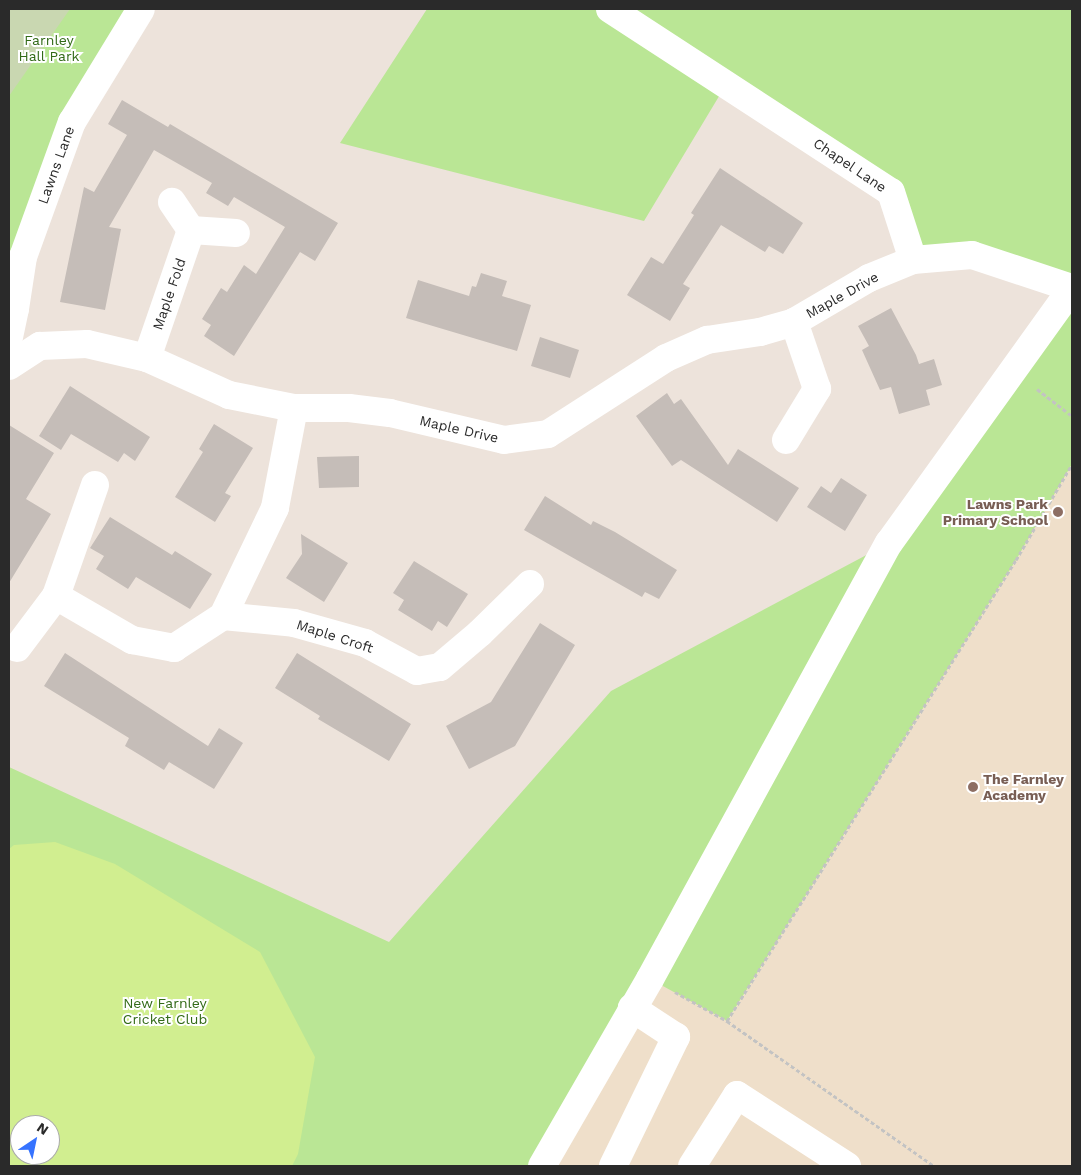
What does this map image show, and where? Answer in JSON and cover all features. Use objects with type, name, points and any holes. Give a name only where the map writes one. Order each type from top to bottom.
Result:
[{"type":"street","name":"Lawns Lane","points":[[9,337],[16,309],[22,257],[72,122],[141,9]]},
{"type":"street","name":"Chapel Lane","points":[[610,9],[891,192],[913,260]]},
{"type":"street","points":[[172,202],[191,230],[236,233]]},
{"type":"street","name":"Maple Fold","points":[[147,358],[191,230]]},
{"type":"street","points":[[542,1166],[650,979],[889,543],[1072,288],[972,255],[913,260]]},
{"type":"street","name":"Maple Drive","points":[[9,366],[40,346],[87,344],[147,358],[229,395],[294,408],[349,408],[390,413],[504,440],[548,434],[666,358],[707,340],[760,332],[794,322],[869,278],[913,260]]},
{"type":"street","points":[[786,440],[816,389],[794,322]]},
{"type":"street","points":[[56,596],[132,640],[174,648],[223,616],[275,508],[294,408]]},
{"type":"street","points":[[17,648],[56,596],[95,485]]},
{"type":"street","name":"Maple Croft","points":[[223,616],[294,623],[365,643],[417,671],[440,666],[480,633],[530,584]]},
{"type":"street","points":[[613,1166],[676,1038],[632,1008]]},
{"type":"street","points":[[693,1166],[737,1095],[847,1166]]},
{"type":"path","points":[[1013,370],[1072,416]]},
{"type":"path","points":[[727,1020],[1016,560],[1072,464]]},
{"type":"path","points":[[650,979],[727,1020],[934,1166]]},
{"type":"shaded area","name":"The Farnley Academy","points":[[1072,464],[1072,1166],[542,1166],[650,979],[728,1020],[1016,560]]},
{"type":"green space","name":"Farnley Hall Park","points":[[9,9],[141,9],[72,122],[9,337]]},
{"type":"green space","points":[[9,9],[70,9],[9,96]]},
{"type":"green space","points":[[427,9],[1072,9],[1072,288],[972,255],[913,260],[891,192],[727,83],[644,221],[340,143]]},
{"type":"green space","points":[[1072,288],[1072,464],[1016,560],[727,1021],[650,979],[542,1166],[9,1166],[9,767],[389,942],[611,691],[889,543]]},
{"type":"green space","name":"New Farnley Cricket Club","points":[[55,842],[115,864],[260,952],[315,1057],[298,1154],[292,1166],[9,1166],[9,849],[14,845]]},
{"type":"building","points":[[122,100],[168,127],[170,124],[338,223],[315,261],[300,252],[234,356],[204,336],[211,325],[202,319],[221,288],[227,292],[244,265],[256,274],[285,227],[234,197],[228,206],[206,193],[212,183],[154,150],[109,227],[121,229],[105,310],[60,302],[84,187],[94,192],[127,135],[108,124]]},
{"type":"building","points":[[720,168],[803,223],[783,254],[769,246],[765,252],[721,225],[683,284],[690,288],[670,321],[627,295],[651,257],[663,264],[694,215],[691,213]]},
{"type":"building","points":[[481,273],[507,281],[502,296],[531,305],[517,351],[406,318],[418,280],[469,296],[472,286],[476,287]]},
{"type":"building","points":[[891,308],[919,364],[934,359],[942,385],[926,390],[930,405],[899,414],[891,387],[880,390],[862,350],[869,346],[858,326]]},
{"type":"building","points":[[540,337],[579,350],[570,378],[531,366]]},
{"type":"building","points":[[70,386],[150,437],[135,461],[124,453],[118,462],[71,434],[61,450],[39,436]]},
{"type":"building","points":[[667,393],[674,404],[681,399],[728,465],[738,449],[799,488],[777,522],[681,460],[672,466],[636,416]]},
{"type":"building","points":[[214,424],[253,448],[225,493],[231,496],[215,522],[175,497],[203,452],[199,449]]},
{"type":"building","points":[[9,425],[54,453],[26,499],[51,514],[9,583]]},
{"type":"building","points":[[359,456],[359,487],[319,488],[317,457]]},
{"type":"building","points":[[841,478],[867,495],[845,531],[807,507],[821,486],[831,493]]},
{"type":"building","points":[[545,496],[591,525],[593,521],[615,532],[677,570],[659,599],[645,592],[642,597],[524,530]]},
{"type":"building","points":[[110,517],[172,555],[175,551],[212,574],[190,609],[136,577],[128,589],[96,569],[104,556],[90,548]]},
{"type":"building","points":[[301,534],[348,563],[324,602],[286,578],[302,554]]},
{"type":"building","points":[[414,561],[468,594],[447,627],[438,621],[432,631],[398,610],[404,600],[393,593]]},
{"type":"building","points":[[540,623],[575,645],[515,746],[469,769],[446,726],[491,702]]},
{"type":"building","points":[[65,653],[208,746],[219,728],[243,743],[214,789],[169,762],[164,770],[125,746],[129,738],[44,686]]},
{"type":"building","points":[[297,653],[411,724],[389,761],[318,719],[320,716],[275,688]]},
{"type":"place","name":"Lawns Park Primary School","points":[[1058,512]]},
{"type":"place","name":"The Farnley Academy","points":[[973,787]]}]
